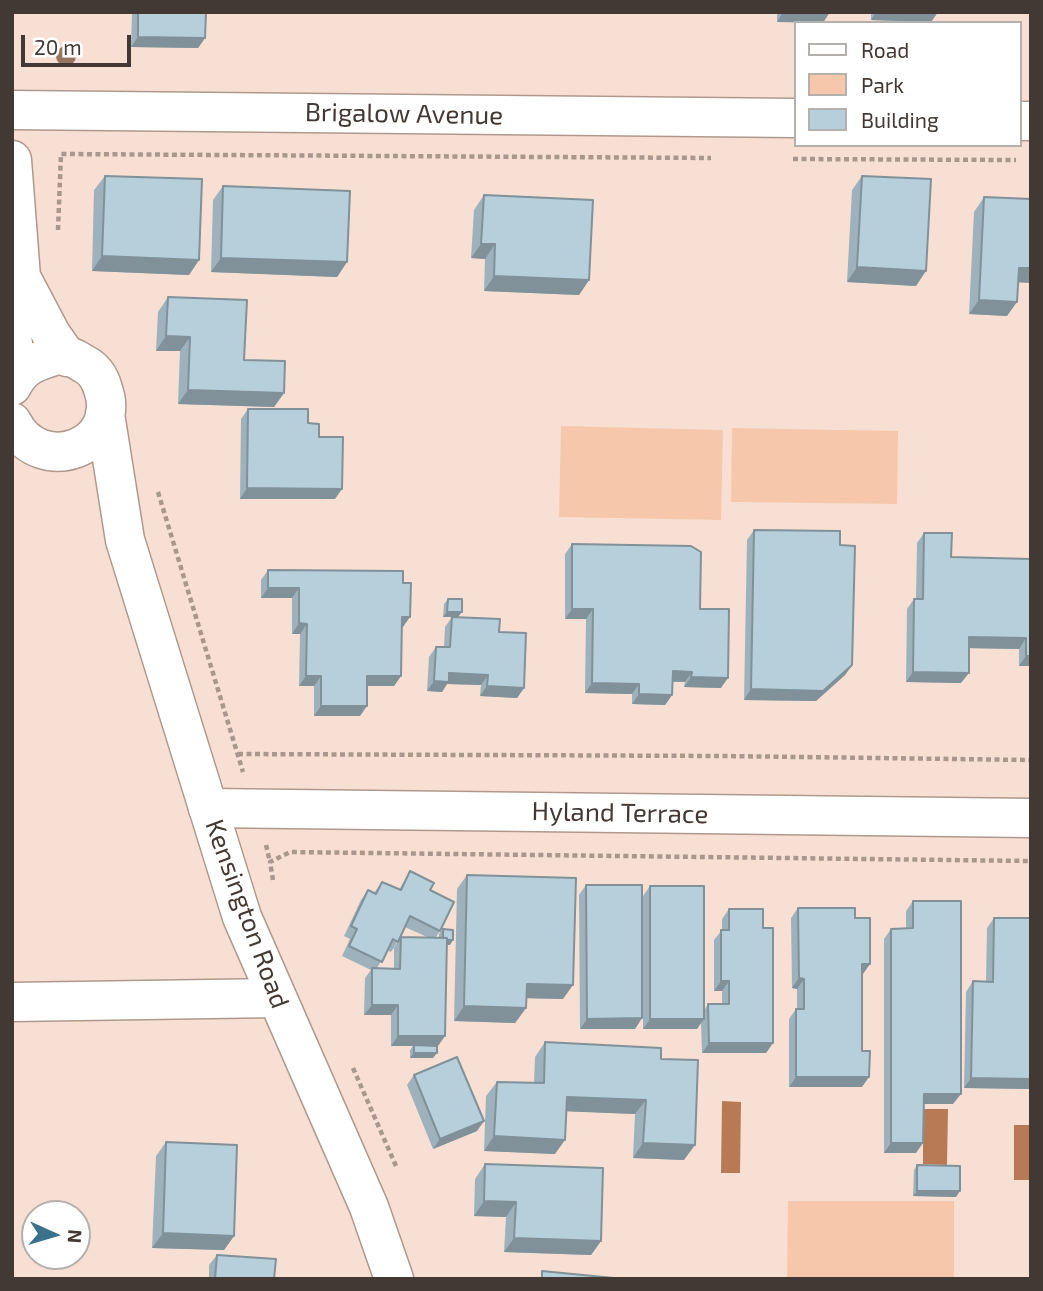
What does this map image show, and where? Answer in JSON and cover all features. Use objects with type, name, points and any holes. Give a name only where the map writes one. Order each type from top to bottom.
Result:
[{"type":"street","name":"Brigalow Avenue","points":[[12,110],[794,118]]},
{"type":"street","points":[[12,160],[21,277],[12,335],[15,381]]},
{"type":"street","points":[[21,277],[51,334],[67,356]]},
{"type":"street","points":[[15,381],[30,363],[58,355],[67,356]]},
{"type":"street","name":"Kensington Road","points":[[67,356],[89,367],[100,380],[106,397],[105,414],[125,540],[242,917],[369,1207],[394,1279]]},
{"type":"street","points":[[12,422],[29,445],[45,452],[62,453],[88,443],[99,430],[105,414]]},
{"type":"street","name":"Kensington Road","points":[[69,450],[125,540]]},
{"type":"street","name":"Hyland Terrace","points":[[208,808],[1031,818]]},
{"type":"street","points":[[12,1002],[277,998]]},
{"type":"path","points":[[61,154],[722,159]]},
{"type":"path","points":[[786,159],[1022,160]]},
{"type":"path","points":[[238,754],[723,756],[1031,761]]},
{"type":"path","points":[[274,886],[270,862],[290,852],[1031,860]]},
{"type":"path","points":[[348,1057],[401,1178]]},
{"type":"green space","points":[[561,426],[723,430],[721,520],[559,517]]},
{"type":"green space","points":[[732,428],[898,431],[897,504],[731,502]]},
{"type":"green space","points":[[788,1201],[954,1201],[954,1279],[787,1279]]},
{"type":"shaded area","points":[[722,1101],[741,1102],[740,1173],[721,1173]]},
{"type":"shaded area","points":[[923,1109],[948,1109],[947,1165],[923,1164]]},
{"type":"shaded area","points":[[1014,1125],[1031,1125],[1031,1180],[1014,1180]]},
{"type":"building","points":[[138,12],[206,12],[205,38],[138,37]]},
{"type":"building","points":[[105,176],[202,179],[199,260],[102,256]]},
{"type":"building","points":[[862,176],[931,179],[926,271],[857,267]]},
{"type":"building","points":[[223,186],[350,191],[347,262],[221,258]]},
{"type":"building","points":[[484,195],[593,200],[589,280],[494,276],[495,244],[481,244]]},
{"type":"building","points":[[984,197],[1031,199],[1031,268],[1019,268],[1017,302],[979,300]]},
{"type":"building","points":[[168,297],[247,300],[244,360],[285,361],[284,393],[188,390],[190,337],[166,336]]},
{"type":"building","points":[[248,409],[308,409],[308,423],[319,424],[319,437],[343,437],[342,489],[247,488]]},
{"type":"building","points":[[754,530],[840,531],[840,545],[855,546],[852,665],[823,691],[751,689]]},
{"type":"building","points":[[924,533],[952,533],[951,557],[1031,559],[1031,656],[1026,656],[1026,638],[969,637],[969,673],[913,672],[914,599],[923,599]]},
{"type":"building","points":[[572,544],[691,546],[701,552],[700,609],[729,609],[728,678],[691,677],[692,672],[673,671],[672,695],[639,694],[639,684],[592,683],[593,609],[572,609]]},
{"type":"building","points":[[268,570],[403,571],[403,583],[411,583],[410,617],[402,617],[401,676],[367,676],[367,706],[321,706],[321,676],[306,676],[307,624],[299,623],[299,588],[268,588]]},
{"type":"building","points":[[448,599],[462,599],[462,612],[447,612]]},
{"type":"building","points":[[452,617],[500,619],[499,632],[526,633],[524,688],[487,686],[488,675],[449,673],[449,682],[434,681],[436,647],[450,647]]},
{"type":"building","points":[[410,871],[434,883],[430,890],[454,902],[440,931],[410,916],[398,942],[393,939],[382,962],[349,946],[357,929],[351,926],[368,890],[376,894],[382,882],[401,890]]},
{"type":"building","points":[[467,875],[576,878],[573,985],[527,984],[526,1008],[464,1006]]},
{"type":"building","points":[[586,885],[642,885],[642,1018],[587,1019]]},
{"type":"building","points":[[650,886],[704,886],[704,1019],[650,1019]]},
{"type":"building","points":[[913,901],[961,901],[961,1094],[924,1094],[923,1143],[891,1143],[891,929],[913,928]]},
{"type":"building","points":[[798,908],[855,908],[855,918],[870,918],[870,964],[862,964],[862,1051],[870,1051],[869,1077],[796,1077],[796,1009],[804,1009],[804,979],[799,978]]},
{"type":"building","points":[[729,909],[763,909],[763,928],[773,928],[773,1043],[709,1043],[708,1004],[729,1004],[729,981],[721,981],[721,930],[729,930]]},
{"type":"building","points":[[994,918],[1031,918],[1031,1079],[971,1078],[973,981],[993,982]]},
{"type":"building","points":[[443,929],[453,930],[453,940],[443,938]]},
{"type":"building","points":[[401,937],[447,938],[445,1036],[398,1036],[398,1005],[372,1005],[372,968],[400,969]]},
{"type":"building","points":[[545,1042],[661,1048],[661,1059],[698,1060],[695,1145],[643,1143],[646,1100],[567,1097],[565,1140],[494,1136],[497,1082],[544,1083]]},
{"type":"building","points":[[414,1045],[437,1046],[437,1053],[414,1053]]},
{"type":"building","points":[[457,1057],[484,1121],[440,1139],[414,1075]]},
{"type":"building","points":[[166,1142],[237,1145],[234,1236],[163,1233]]},
{"type":"building","points":[[485,1164],[603,1168],[601,1241],[514,1238],[516,1202],[484,1201]]},
{"type":"building","points":[[917,1165],[960,1166],[960,1191],[917,1191]]},
{"type":"building","points":[[217,1255],[276,1259],[274,1279],[215,1279]]},
{"type":"building","points":[[542,1271],[614,1278],[614,1279],[542,1279]]}]
